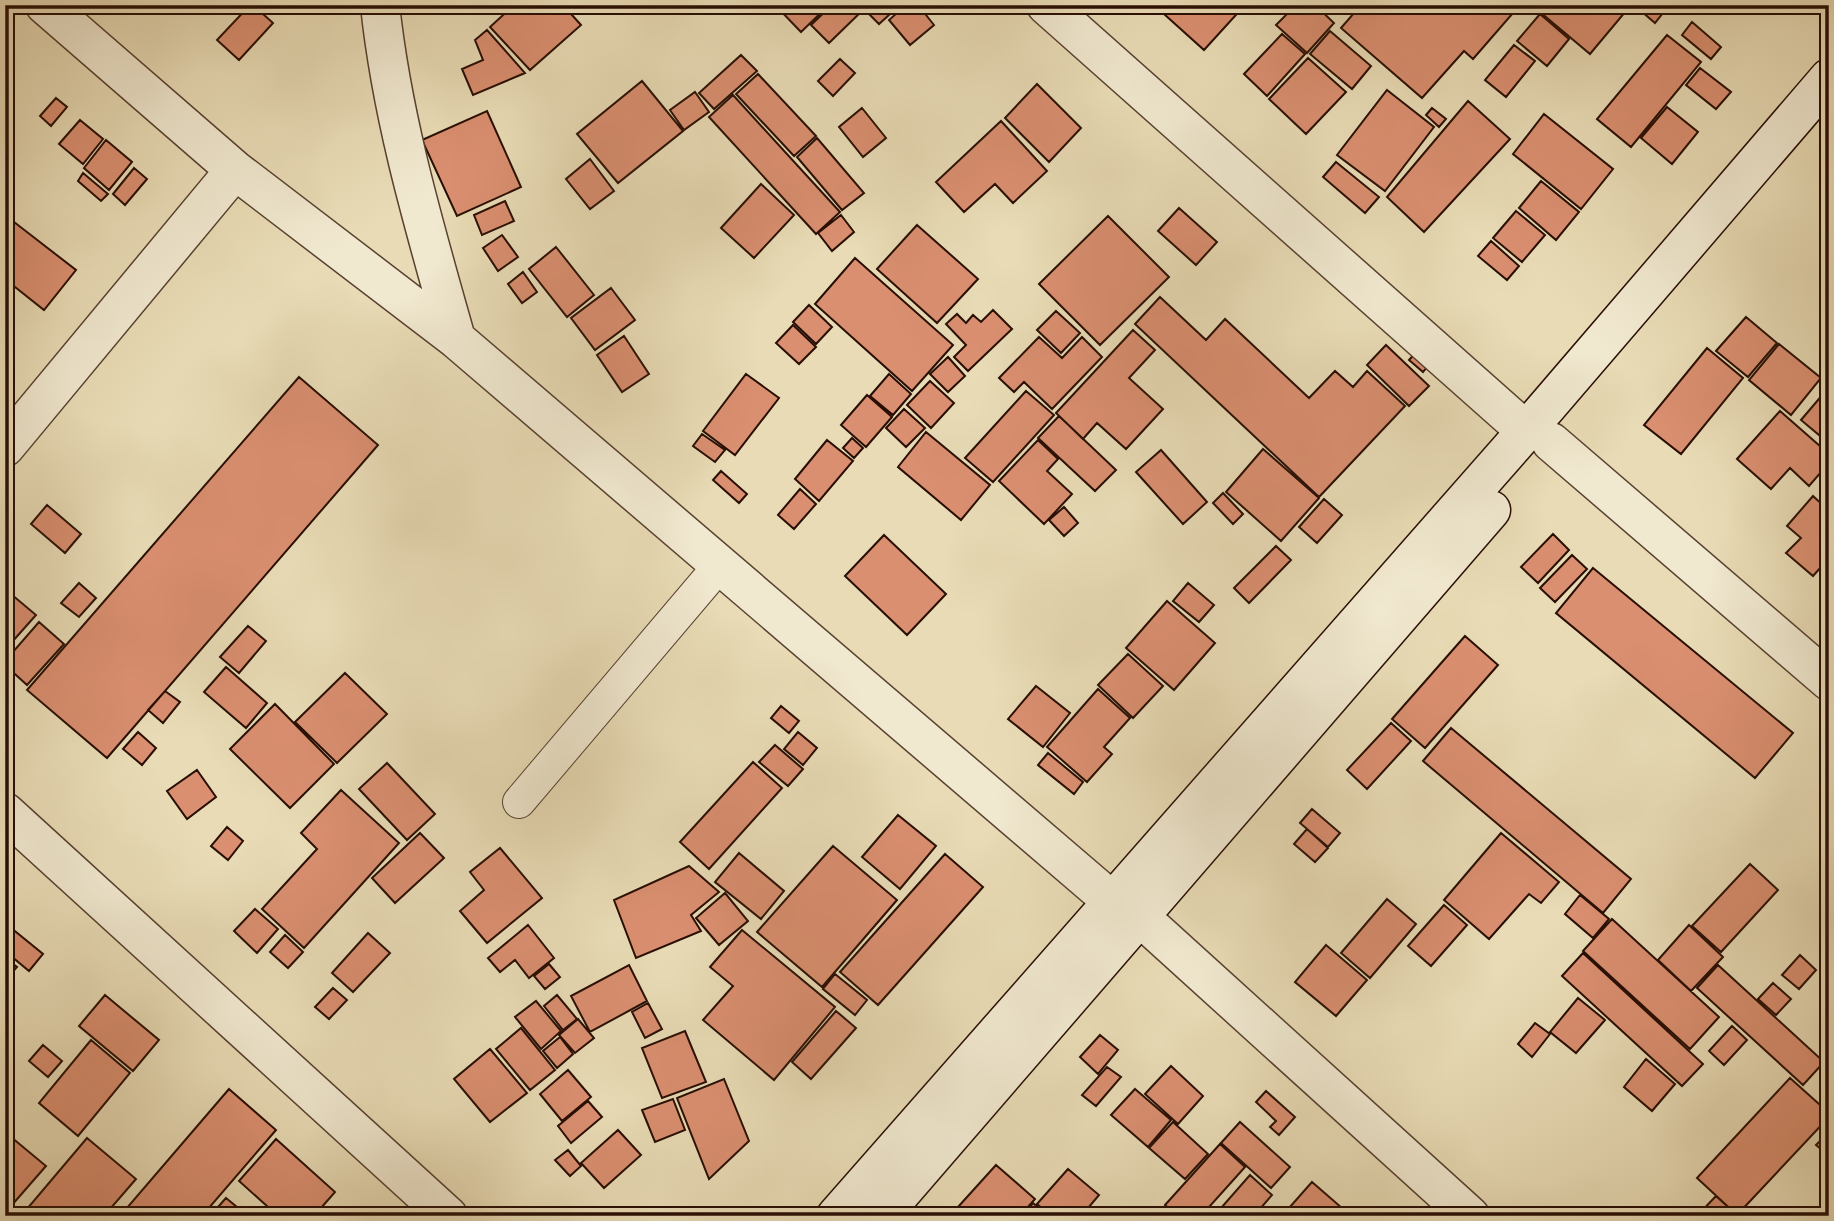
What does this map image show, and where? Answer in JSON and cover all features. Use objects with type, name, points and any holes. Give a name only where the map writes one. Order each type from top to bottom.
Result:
[{"type":"street","points":[[45,5],[235,170],[456,339],[1125,909],[1470,1216]]},
{"type":"street","points":[[380,5],[383,39],[409,171],[456,339]]},
{"type":"street","points":[[1046,5],[1538,436],[1829,681]]},
{"type":"street","points":[[1538,436],[1829,78]]},
{"type":"street","points":[[836,1216],[1125,909],[1538,436],[1829,113]]},
{"type":"street","points":[[5,447],[235,170]]},
{"type":"street","points":[[5,813],[448,1216]]},
{"type":"street","points":[[881,1216],[1125,909]]},
{"type":"lane","points":[[519,802],[720,565]]},
{"type":"building","points":[[250,5],[273,23],[239,60],[217,40]]},
{"type":"building","points":[[494,5],[512,5],[503,14]]},
{"type":"building","points":[[514,5],[563,5],[581,25],[530,70],[490,27]]},
{"type":"building","points":[[775,5],[829,5],[801,32]]},
{"type":"building","points":[[832,5],[900,5],[879,24],[864,9],[829,43],[811,25]]},
{"type":"building","points":[[906,5],[918,5],[934,25],[910,45],[889,20]]},
{"type":"building","points":[[1154,5],[1245,5],[1204,50]]},
{"type":"building","points":[[1281,5],[1315,5],[1334,23],[1307,53],[1276,25],[1288,13]]},
{"type":"building","points":[[1361,5],[1505,5],[1513,13],[1473,59],[1464,51],[1422,98],[1341,28]]},
{"type":"building","points":[[1546,5],[1631,5],[1590,54],[1540,12]]},
{"type":"building","points":[[1634,5],[1662,5],[1666,9],[1655,23]]},
{"type":"building","points":[[1540,14],[1569,39],[1547,66],[1517,41]]},
{"type":"building","points":[[1692,22],[1721,47],[1711,59],[1682,35]]},
{"type":"building","points":[[487,30],[525,73],[473,95],[462,69],[483,60],[475,40]]},
{"type":"building","points":[[1330,31],[1371,66],[1352,89],[1310,54]]},
{"type":"building","points":[[1282,34],[1305,54],[1267,96],[1244,74]]},
{"type":"building","points":[[1667,35],[1701,62],[1631,147],[1597,119]]},
{"type":"building","points":[[1514,45],[1535,61],[1506,97],[1485,80]]},
{"type":"building","points":[[741,55],[757,71],[714,109],[699,93]]},
{"type":"building","points":[[1308,58],[1346,92],[1306,134],[1269,99]]},
{"type":"building","points":[[840,59],[855,73],[833,96],[818,81]]},
{"type":"building","points":[[1700,68],[1731,92],[1716,109],[1686,85]]},
{"type":"building","points":[[758,74],[816,136],[794,156],[736,94]]},
{"type":"building","points":[[642,81],[683,131],[618,183],[577,134]]},
{"type":"building","points":[[1037,84],[1081,128],[1049,162],[1005,118]]},
{"type":"building","points":[[1387,90],[1434,127],[1385,191],[1337,155]]},
{"type":"building","points":[[695,92],[709,112],[684,130],[670,110]]},
{"type":"building","points":[[733,95],[840,212],[816,234],[709,117]]},
{"type":"building","points":[[56,98],[67,107],[51,126],[40,116]]},
{"type":"building","points":[[1468,101],[1510,139],[1424,232],[1387,197]]},
{"type":"building","points":[[1667,107],[1698,132],[1672,164],[1641,138]]},
{"type":"building","points":[[862,108],[886,138],[863,157],[839,127]]},
{"type":"building","points":[[1432,108],[1446,119],[1439,127],[1426,115]]},
{"type":"building","points":[[487,111],[521,187],[457,216],[422,140]]},
{"type":"building","points":[[1544,114],[1613,169],[1581,209],[1513,154]]},
{"type":"building","points":[[80,120],[103,139],[83,164],[59,144]]},
{"type":"building","points":[[1001,121],[1047,171],[1013,203],[995,184],[964,212],[936,182]]},
{"type":"building","points":[[817,138],[864,193],[842,210],[797,157]]},
{"type":"building","points":[[106,140],[132,162],[109,190],[84,168]]},
{"type":"building","points":[[590,159],[614,191],[590,209],[566,179]]},
{"type":"building","points":[[1336,162],[1379,197],[1365,213],[1323,177]]},
{"type":"building","points":[[134,168],[147,179],[125,205],[113,194]]},
{"type":"building","points":[[83,173],[108,194],[101,201],[78,181]]},
{"type":"building","points":[[1541,181],[1579,212],[1556,240],[1519,208]]},
{"type":"building","points":[[761,184],[794,215],[754,258],[721,228]]},
{"type":"building","points":[[505,201],[514,221],[482,235],[474,215]]},
{"type":"building","points":[[1179,208],[1217,242],[1196,265],[1158,231]]},
{"type":"building","points":[[1516,211],[1545,235],[1522,262],[1493,238]]},
{"type":"building","points":[[5,215],[76,270],[44,310],[5,279]]},
{"type":"building","points":[[841,215],[854,232],[832,251],[818,233]]},
{"type":"building","points":[[1108,216],[1169,277],[1100,345],[1039,284]]},
{"type":"building","points":[[917,225],[978,279],[937,323],[877,269]]},
{"type":"building","points":[[502,235],[518,257],[498,271],[483,248]]},
{"type":"building","points":[[1491,241],[1519,266],[1507,280],[1478,256]]},
{"type":"building","points":[[556,247],[594,295],[567,317],[529,269]]},
{"type":"building","points":[[855,258],[953,345],[912,391],[815,304]]},
{"type":"building","points":[[523,272],[537,292],[522,303],[508,284]]},
{"type":"building","points":[[611,288],[635,320],[595,350],[571,318]]},
{"type":"building","points":[[1160,297],[1206,340],[1225,319],[1309,398],[1335,371],[1353,387],[1367,371],[1405,406],[1319,497],[1135,324]]},
{"type":"building","points":[[809,305],[832,327],[816,344],[793,322]]},
{"type":"building","points":[[993,310],[1012,329],[968,371],[954,357],[966,345],[946,324],[957,314],[966,323],[973,315],[981,322]]},
{"type":"building","points":[[1056,311],[1080,333],[1061,353],[1037,330]]},
{"type":"building","points":[[1746,317],[1777,343],[1748,377],[1716,351]]},
{"type":"building","points":[[793,325],[816,347],[799,364],[776,343]]},
{"type":"building","points":[[1133,330],[1155,350],[1129,378],[1163,409],[1126,449],[1097,423],[1083,439],[1056,413]]},
{"type":"building","points":[[624,336],[649,374],[622,392],[597,355]]},
{"type":"building","points":[[1039,337],[1062,358],[1082,337],[1102,357],[1052,409],[1024,382],[1014,392],[999,378]]},
{"type":"building","points":[[1779,344],[1821,378],[1791,415],[1749,380]]},
{"type":"building","points":[[1386,345],[1429,386],[1409,406],[1367,365]]},
{"type":"building","points":[[1422,346],[1435,357],[1423,372],[1409,360]]},
{"type":"building","points":[[1707,348],[1743,378],[1681,454],[1644,425]]},
{"type":"building","points":[[948,357],[965,376],[948,392],[930,374]]},
{"type":"building","points":[[746,374],[779,398],[735,455],[703,431]]},
{"type":"building","points":[[889,374],[911,394],[893,415],[870,396]]},
{"type":"building","points":[[299,377],[378,445],[107,758],[27,690]]},
{"type":"building","points":[[930,381],[954,403],[931,428],[907,405]]},
{"type":"building","points":[[1026,391],[1054,415],[993,482],[965,458]]},
{"type":"building","points":[[1824,393],[1829,397],[1829,423],[1819,435],[1801,420]]},
{"type":"building","points":[[867,395],[892,417],[866,447],[841,425]]},
{"type":"building","points":[[904,409],[925,428],[906,447],[886,428]]},
{"type":"building","points":[[1780,411],[1829,454],[1829,463],[1809,486],[1790,468],[1771,489],[1737,459]]},
{"type":"building","points":[[1059,416],[1116,470],[1095,491],[1038,438]]},
{"type":"building","points":[[926,432],[990,485],[961,520],[898,467]]},
{"type":"building","points":[[702,434],[725,450],[715,462],[693,446]]},
{"type":"building","points":[[852,438],[863,448],[854,458],[843,448]]},
{"type":"building","points":[[827,440],[853,461],[819,501],[795,479]]},
{"type":"building","points":[[1038,440],[1058,459],[1047,471],[1072,494],[1044,524],[999,481]]},
{"type":"building","points":[[1263,449],[1319,498],[1281,541],[1226,492]]},
{"type":"building","points":[[1161,450],[1207,502],[1183,524],[1136,472]]},
{"type":"building","points":[[721,471],[747,494],[739,503],[713,480]]},
{"type":"building","points":[[800,489],[816,504],[794,529],[778,515]]},
{"type":"building","points":[[1223,493],[1243,514],[1233,524],[1213,503]]},
{"type":"building","points":[[1813,496],[1826,508],[1829,504],[1829,558],[1813,576],[1786,553],[1801,538],[1787,526]]},
{"type":"building","points":[[1324,499],[1342,515],[1317,543],[1299,527]]},
{"type":"building","points":[[47,505],[81,534],[65,553],[31,524]]},
{"type":"building","points":[[1064,507],[1078,523],[1064,536],[1049,520]]},
{"type":"building","points":[[1553,534],[1569,550],[1538,583],[1521,567]]},
{"type":"building","points":[[884,535],[946,594],[907,635],[845,576]]},
{"type":"building","points":[[1276,546],[1291,560],[1249,603],[1234,588]]},
{"type":"building","points":[[1572,555],[1587,569],[1555,602],[1540,588]]},
{"type":"building","points":[[1593,568],[1793,733],[1755,778],[1556,613]]},
{"type":"building","points":[[79,583],[96,598],[79,617],[61,603]]},
{"type":"building","points":[[1188,583],[1214,605],[1199,622],[1173,601]]},
{"type":"building","points":[[5,589],[36,615],[12,642],[5,636]]},
{"type":"building","points":[[1167,601],[1215,643],[1174,690],[1126,648]]},
{"type":"building","points":[[39,622],[64,644],[27,685],[5,665],[5,661]]},
{"type":"building","points":[[248,626],[266,641],[239,673],[220,657]]},
{"type":"building","points":[[1465,636],[1498,665],[1425,748],[1392,719]]},
{"type":"building","points":[[1128,654],[1163,686],[1133,718],[1098,685]]},
{"type":"building","points":[[226,667],[267,703],[246,728],[204,692]]},
{"type":"building","points":[[345,673],[387,714],[337,763],[295,722]]},
{"type":"building","points":[[1036,686],[1070,713],[1043,747],[1008,719]]},
{"type":"building","points":[[1098,689],[1130,718],[1104,747],[1112,754],[1087,782],[1047,747]]},
{"type":"building","points":[[165,691],[180,702],[163,723],[148,710]]},
{"type":"building","points":[[275,704],[334,764],[290,808],[230,749]]},
{"type":"building","points":[[781,706],[799,721],[789,733],[771,718]]},
{"type":"building","points":[[1391,723],[1411,741],[1367,789],[1347,770]]},
{"type":"building","points":[[1451,728],[1631,879],[1603,913],[1423,761]]},
{"type":"building","points":[[138,732],[156,748],[142,765],[123,749]]},
{"type":"building","points":[[798,732],[817,748],[803,765],[784,749]]},
{"type":"building","points":[[775,745],[803,769],[788,786],[759,762]]},
{"type":"building","points":[[1048,753],[1083,782],[1074,794],[1038,765]]},
{"type":"building","points":[[753,762],[782,788],[709,869],[680,842]]},
{"type":"building","points":[[387,763],[435,814],[407,840],[359,789]]},
{"type":"building","points":[[197,770],[216,797],[187,819],[167,791]]},
{"type":"building","points":[[341,790],[399,843],[304,948],[262,909],[317,849],[301,833]]},
{"type":"building","points":[[1312,809],[1340,833],[1328,847],[1300,823]]},
{"type":"building","points":[[898,815],[936,846],[900,889],[862,857]]},
{"type":"building","points":[[227,827],[243,841],[228,860],[211,846]]},
{"type":"building","points":[[1307,829],[1328,848],[1315,862],[1294,844]]},
{"type":"building","points":[[420,833],[444,858],[395,903],[372,878]]},
{"type":"building","points":[[1501,833],[1559,882],[1541,903],[1529,894],[1489,939],[1444,900]]},
{"type":"building","points":[[833,846],[897,900],[822,987],[757,932]]},
{"type":"building","points":[[500,848],[542,898],[487,943],[460,911],[484,890],[470,872]]},
{"type":"building","points":[[739,853],[784,891],[761,919],[715,882]]},
{"type":"building","points":[[945,854],[983,887],[878,1005],[840,972]]},
{"type":"building","points":[[1750,864],[1778,890],[1721,952],[1692,926]]},
{"type":"building","points":[[689,866],[719,892],[691,915],[701,931],[636,958],[614,900]]},
{"type":"building","points":[[725,893],[748,921],[719,945],[696,918]]},
{"type":"building","points":[[1580,895],[1609,919],[1593,938],[1565,914]]},
{"type":"building","points":[[1387,899],[1416,924],[1370,978],[1341,953]]},
{"type":"building","points":[[1444,905],[1467,925],[1431,966],[1408,946]]},
{"type":"building","points":[[255,909],[278,929],[257,953],[234,931]]},
{"type":"building","points":[[1612,919],[1719,1017],[1690,1049],[1583,951]]},
{"type":"building","points":[[5,923],[43,954],[29,971],[5,951]]},
{"type":"building","points":[[528,925],[554,958],[529,978],[515,960],[500,972],[488,958]]},
{"type":"building","points":[[1689,925],[1723,957],[1691,991],[1658,960]]},
{"type":"building","points":[[742,930],[835,1007],[774,1080],[703,1020],[733,986],[710,967]]},
{"type":"building","points":[[368,933],[390,953],[353,992],[332,973]]},
{"type":"building","points":[[285,935],[303,952],[288,968],[270,952]]},
{"type":"building","points":[[1326,945],[1367,980],[1336,1016],[1295,982]]},
{"type":"building","points":[[1583,953],[1703,1064],[1682,1086],[1562,976]]},
{"type":"building","points":[[1800,955],[1816,970],[1799,989],[1782,975]]},
{"type":"building","points":[[5,958],[17,967],[5,981]]},
{"type":"building","points":[[549,964],[560,977],[545,989],[534,976]]},
{"type":"building","points":[[629,965],[647,1001],[590,1032],[571,996]]},
{"type":"building","points":[[1718,965],[1824,1062],[1803,1085],[1697,988]]},
{"type":"building","points":[[835,974],[867,1000],[855,1015],[823,989]]},
{"type":"building","points":[[1773,983],[1791,999],[1776,1015],[1758,999]]},
{"type":"building","points":[[333,988],[347,1000],[329,1019],[315,1007]]},
{"type":"building","points":[[105,995],[159,1040],[133,1071],[79,1026]]},
{"type":"building","points":[[557,995],[577,1019],[563,1030],[544,1006]]},
{"type":"building","points":[[1578,998],[1605,1020],[1576,1053],[1550,1032]]},
{"type":"building","points":[[536,1001],[561,1031],[541,1049],[515,1017]]},
{"type":"building","points":[[648,1003],[662,1029],[645,1038],[632,1012]]},
{"type":"building","points":[[836,1011],[856,1028],[811,1079],[792,1062]]},
{"type":"building","points":[[578,1019],[594,1038],[575,1053],[559,1035]]},
{"type":"building","points":[[1535,1023],[1550,1034],[1532,1057],[1518,1044]]},
{"type":"building","points":[[1732,1026],[1747,1040],[1724,1065],[1709,1051]]},
{"type":"building","points":[[521,1028],[555,1070],[530,1090],[496,1049]]},
{"type":"building","points":[[685,1031],[706,1082],[662,1098],[642,1048]]},
{"type":"building","points":[[1100,1035],[1118,1050],[1098,1074],[1080,1057]]},
{"type":"building","points":[[560,1037],[573,1054],[557,1068],[543,1051]]},
{"type":"building","points":[[91,1040],[130,1073],[78,1136],[39,1103]]},
{"type":"building","points":[[43,1045],[62,1061],[48,1077],[29,1061]]},
{"type":"building","points":[[490,1049],[527,1093],[490,1122],[454,1079]]},
{"type":"building","points":[[1646,1059],[1675,1084],[1652,1111],[1624,1087]]},
{"type":"building","points":[[1171,1066],[1203,1096],[1178,1124],[1145,1094]]},
{"type":"building","points":[[1107,1067],[1121,1077],[1096,1106],[1082,1095]]},
{"type":"building","points":[[568,1070],[591,1097],[562,1121],[540,1094]]},
{"type":"building","points":[[1790,1078],[1829,1113],[1829,1117],[1737,1215],[1697,1178]]},
{"type":"building","points":[[724,1079],[749,1141],[709,1179],[677,1098]]},
{"type":"building","points":[[229,1089],[276,1130],[202,1216],[120,1216]]},
{"type":"building","points":[[1135,1089],[1171,1120],[1148,1147],[1111,1115]]},
{"type":"building","points":[[1266,1091],[1295,1117],[1279,1135],[1270,1127],[1276,1121],[1256,1102]]},
{"type":"building","points":[[673,1099],[685,1130],[655,1142],[642,1110]]},
{"type":"building","points":[[588,1101],[602,1117],[571,1143],[558,1126]]},
{"type":"building","points":[[1173,1122],[1208,1154],[1185,1179],[1149,1148]]},
{"type":"building","points":[[1240,1122],[1290,1167],[1271,1188],[1221,1143]]},
{"type":"building","points":[[618,1130],[641,1155],[604,1188],[581,1163]]},
{"type":"building","points":[[5,1132],[46,1166],[5,1213]]},
{"type":"building","points":[[1829,1132],[1829,1156],[1816,1145]]},
{"type":"building","points":[[87,1138],[136,1179],[104,1216],[21,1216]]},
{"type":"building","points":[[276,1139],[335,1192],[314,1216],[278,1216],[239,1181]]},
{"type":"building","points":[[1220,1144],[1245,1167],[1201,1216],[1177,1216],[1165,1205]]},
{"type":"building","points":[[568,1150],[581,1166],[570,1176],[555,1160]]},
{"type":"building","points":[[996,1165],[1035,1199],[1020,1216],[968,1216],[958,1207]]},
{"type":"building","points":[[1068,1169],[1099,1195],[1083,1214],[1085,1216],[1051,1216],[1037,1204]]},
{"type":"building","points":[[1250,1175],[1272,1195],[1254,1216],[1214,1216]]},
{"type":"building","points":[[1312,1182],[1350,1215],[1297,1216],[1289,1208]]},
{"type":"building","points":[[1716,1196],[1738,1216],[1697,1216]]},
{"type":"building","points":[[226,1198],[243,1212],[240,1216],[210,1216]]},
{"type":"building","points":[[1033,1203],[1048,1216],[1022,1216]]}]
